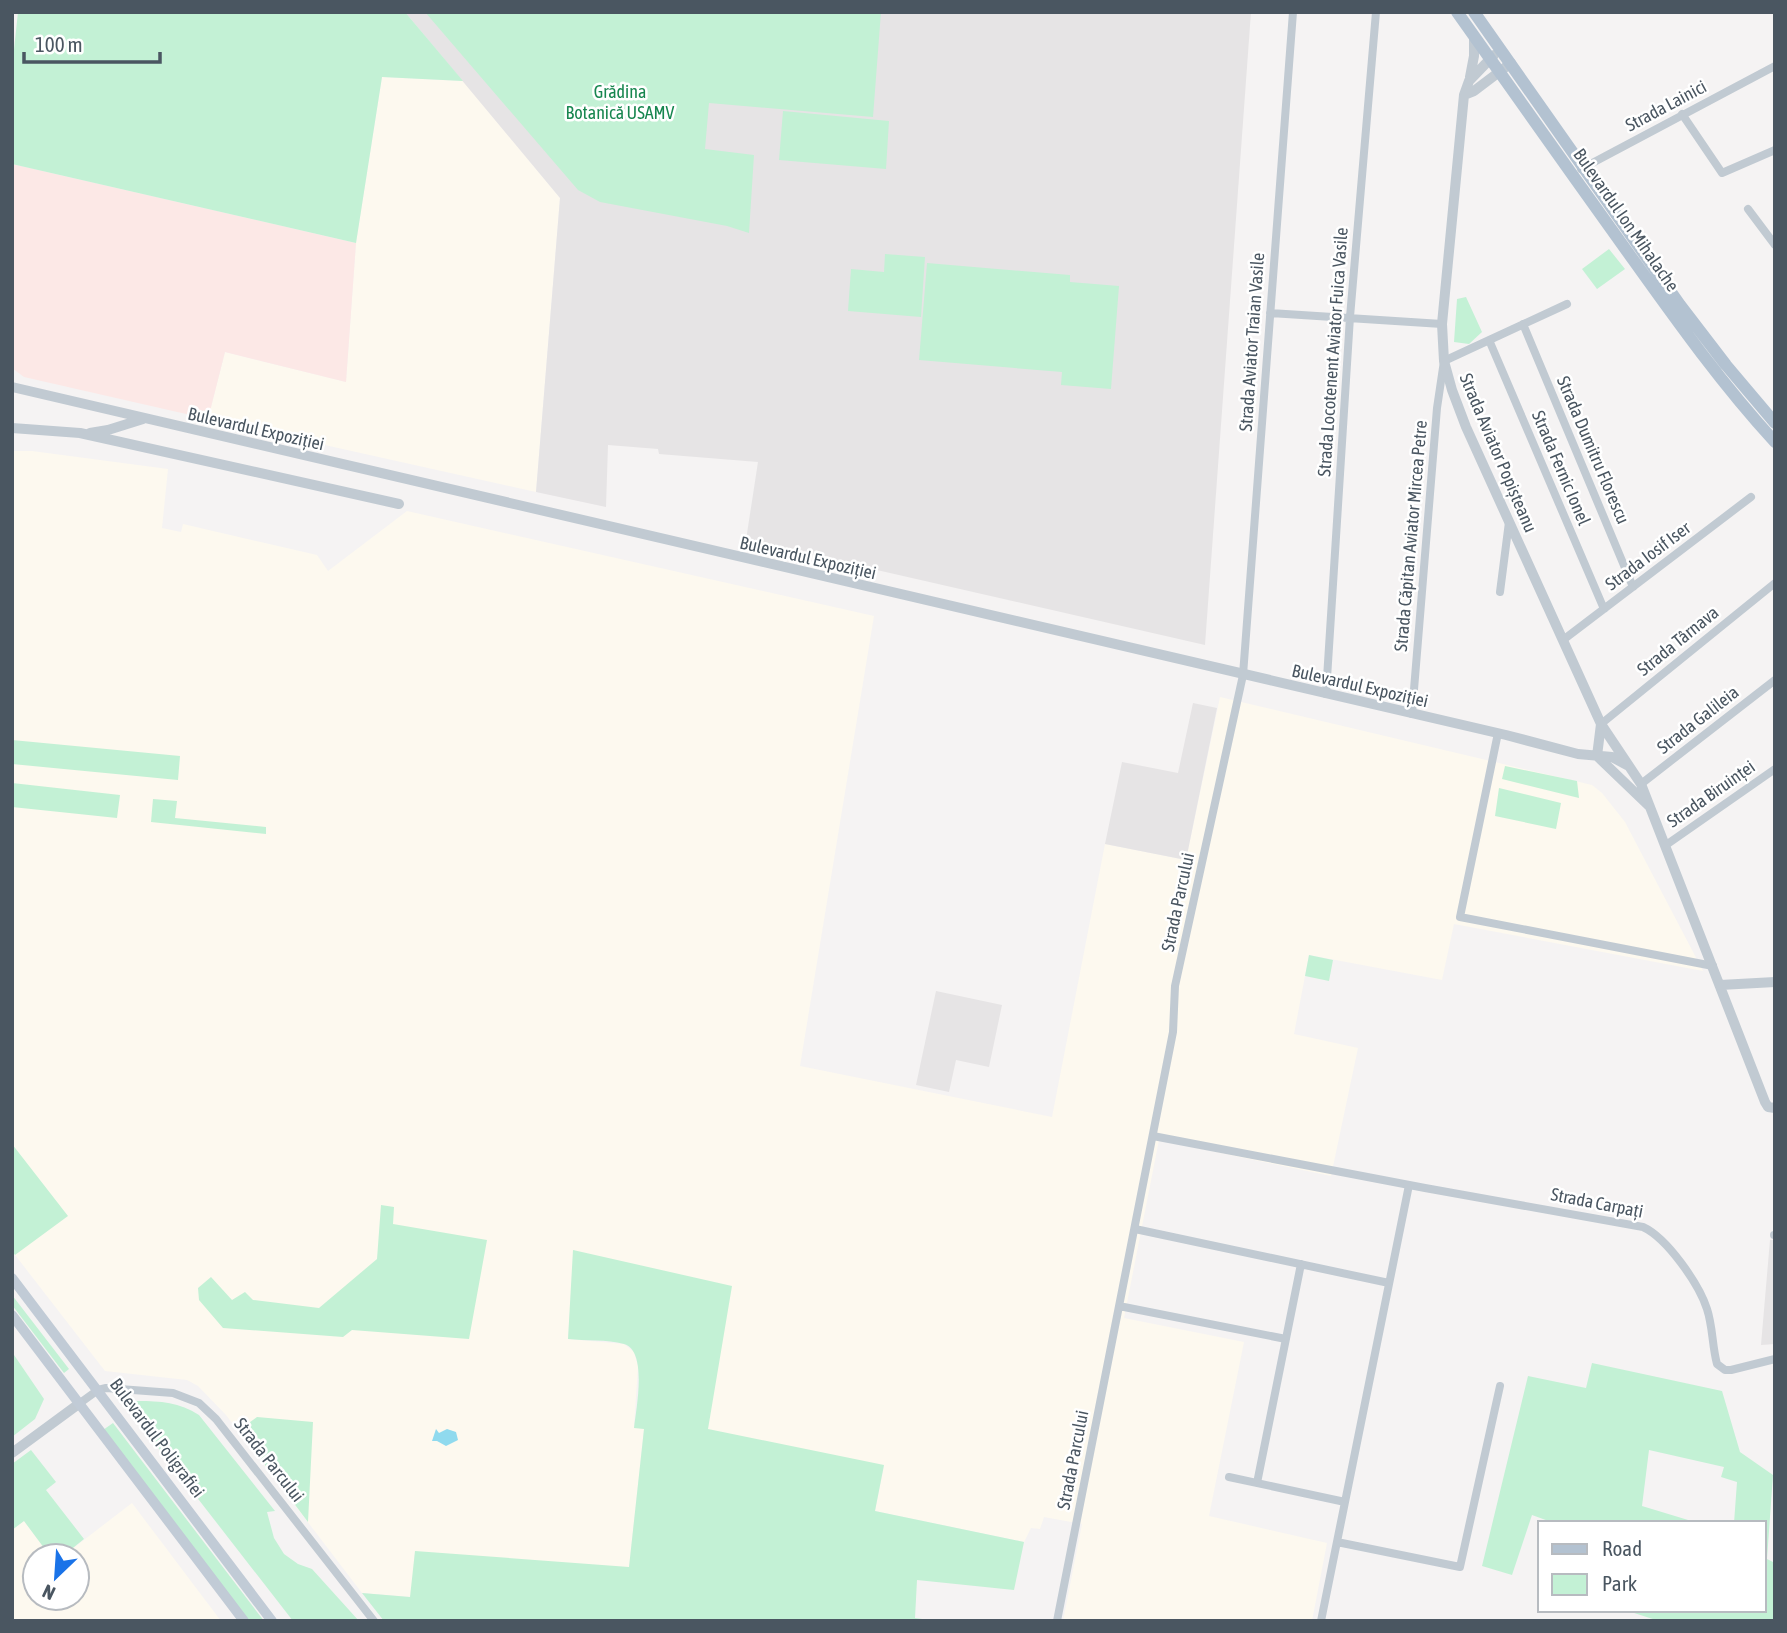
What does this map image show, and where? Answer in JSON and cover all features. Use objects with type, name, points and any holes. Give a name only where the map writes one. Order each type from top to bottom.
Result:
[{"type":"main road","name":"Bulevardul Ion Mihalache","points":[[1457,12],[1474,37],[1495,54],[1511,62],[1702,334],[1775,423]]},
{"type":"main road","name":"Bulevardul Ion Mihalache","points":[[1474,12],[1495,54],[1500,71],[1572,174],[1684,332],[1775,442]]},
{"type":"main road","name":"Bulevardul Poligrafiei","points":[[12,1278],[272,1621]]},
{"type":"main road","points":[[12,1315],[244,1621]]},
{"type":"street","name":"Strada Aviator Traian Vasile","points":[[1243,675],[1293,12]]},
{"type":"street","name":"Strada Locotenent Aviator Fuica Vasile","points":[[1326,694],[1350,317],[1376,12]]},
{"type":"street","points":[[1469,81],[1475,56],[1474,37]]},
{"type":"street","name":"Strada Aviator Popișteanu","points":[[1495,54],[1469,81],[1464,95],[1442,324],[1444,361],[1458,408],[1601,724],[1641,784],[1765,1102],[1773,1108]]},
{"type":"street","points":[[1464,95],[1474,91],[1511,62]]},
{"type":"street","name":"Strada Lainici","points":[[1572,174],[1775,66]]},
{"type":"street","points":[[1682,114],[1722,173],[1775,150]]},
{"type":"street","points":[[1748,209],[1775,245]]},
{"type":"street","points":[[1444,361],[1567,304]]},
{"type":"street","points":[[1270,313],[1442,324]]},
{"type":"street","name":"Strada Dumitru Florescu","points":[[1523,324],[1633,587]]},
{"type":"street","name":"Strada Fernic Ionel","points":[[1489,340],[1604,609]]},
{"type":"street","name":"Strada Căpitan Aviator Mircea Petre","points":[[1412,713],[1437,408],[1444,361]]},
{"type":"street","name":"Bulevardul Expoziției","points":[[12,387],[1498,733],[1578,754],[1612,757],[1627,765]]},
{"type":"street","points":[[80,433],[108,430],[143,419]]},
{"type":"street","points":[[12,428],[80,433],[399,504]]},
{"type":"street","name":"Strada Iosif Iser","points":[[1563,640],[1751,497]]},
{"type":"street","points":[[1500,592],[1509,522]]},
{"type":"street","name":"Strada Târnava","points":[[1601,724],[1775,583]]},
{"type":"street","name":"Strada Parcului","points":[[1057,1621],[1174,1026],[1175,986],[1243,675]]},
{"type":"street","name":"Strada Galileia","points":[[1641,784],[1775,680]]},
{"type":"street","points":[[1597,756],[1601,724]]},
{"type":"street","points":[[1498,733],[1460,917],[1713,967]]},
{"type":"street","points":[[1597,756],[1609,750],[1612,740]]},
{"type":"street","name":"Strada Aviator Popișteanu","points":[[1597,756],[1652,809]]},
{"type":"street","name":"Strada Biruinței","points":[[1666,845],[1775,769]]},
{"type":"street","points":[[1720,985],[1775,982]]},
{"type":"street","points":[[1153,1136],[1409,1185],[1321,1621]]},
{"type":"street","name":"Strada Carpați","points":[[1409,1185],[1643,1227],[1665,1242],[1703,1298],[1717,1364],[1731,1370],[1775,1359]]},
{"type":"street","points":[[1135,1229],[1389,1283]]},
{"type":"street","points":[[1257,1483],[1301,1264]]},
{"type":"street","points":[[1119,1306],[1286,1339]]},
{"type":"street","points":[[1337,1542],[1460,1567],[1500,1386]]},
{"type":"street","name":"Strada Parcului","points":[[98,1390],[121,1388],[173,1393],[205,1408],[374,1621]]},
{"type":"street","points":[[12,1453],[98,1390]]},
{"type":"street","points":[[1229,1477],[1345,1502]]},
{"type":"shaded area","points":[[405,12],[1251,12],[1205,645],[746,540],[758,462],[659,454],[658,449],[608,445],[606,507],[536,492],[560,198]]},
{"type":"shaded area","points":[[382,77],[463,81],[560,198],[536,492],[208,419],[225,352],[346,382],[356,243]]},
{"type":"shaded area","points":[[12,164],[356,243],[346,382],[225,352],[208,419],[24,377],[12,368]]},
{"type":"shaded area","points":[[12,451],[32,451],[168,469],[162,528],[181,532],[183,524],[317,555],[328,571],[407,511],[874,616],[800,1066],[1052,1117],[1105,844],[1186,860],[1220,697],[1592,785],[1602,793],[1625,822],[1703,971],[1454,924],[1442,980],[1309,955],[1294,1034],[1358,1048],[1331,1176],[1159,1140],[1124,1318],[1244,1342],[1209,1516],[1327,1543],[1312,1621],[1063,1621],[1082,1524],[1044,1517],[1040,1529],[1031,1528],[1024,1542],[875,1511],[884,1466],[708,1430],[574,1250],[568,1339],[624,1344],[634,1352],[638,1366],[634,1427],[644,1429],[629,1568],[415,1552],[411,1597],[362,1593],[226,1415],[198,1386],[187,1380],[105,1371],[12,1251]]},
{"type":"shaded area","points":[[1193,703],[1217,708],[1186,860],[1105,844],[1122,762],[1178,773]]},
{"type":"shaded area","points":[[936,991],[1002,1005],[989,1067],[956,1060],[949,1092],[916,1085]]},
{"type":"shaded area","points":[[1770,1240],[1775,1240],[1775,1344],[1761,1345]]},
{"type":"shaded area","points":[[132,1503],[221,1621],[12,1621],[12,1530],[24,1521],[40,1542],[21,1542],[21,1612],[91,1612],[91,1542],[81,1542]]},
{"type":"green space","points":[[18,12],[405,12],[463,81],[382,77],[356,243],[12,164],[12,68]]},
{"type":"green space","name":"Grădina Botanică USAMV","points":[[425,12],[881,12],[873,117],[709,103],[705,149],[754,155],[749,233],[727,226],[600,202],[578,190]]},
{"type":"green space","points":[[783,111],[889,121],[886,169],[779,160]]},
{"type":"green space","points":[[1609,249],[1625,269],[1597,289],[1582,269]]},
{"type":"green space","points":[[885,254],[925,257],[921,317],[848,311],[851,269],[884,272]]},
{"type":"green space","points":[[927,263],[1070,275],[1070,282],[1119,286],[1111,389],[1061,385],[1062,372],[919,360]]},
{"type":"green space","points":[[1466,297],[1482,332],[1469,344],[1454,342],[1457,299]]},
{"type":"green space","points":[[12,740],[180,756],[178,780],[12,764]]},
{"type":"green space","points":[[1505,766],[1577,781],[1579,798],[1502,779]]},
{"type":"green space","points":[[12,783],[120,795],[117,818],[12,807]]},
{"type":"green space","points":[[1499,788],[1561,803],[1556,829],[1495,816]]},
{"type":"green space","points":[[153,799],[177,801],[175,818],[266,827],[266,834],[151,822]]},
{"type":"green space","points":[[1309,955],[1333,960],[1329,981],[1305,976]]},
{"type":"green space","points":[[12,1144],[68,1216],[15,1255],[12,1251]]},
{"type":"green space","points":[[381,1205],[394,1207],[393,1224],[487,1240],[469,1339],[352,1330],[343,1337],[223,1328],[199,1300],[198,1288],[211,1277],[232,1300],[245,1292],[253,1300],[319,1308],[377,1259]]},
{"type":"green space","points":[[573,1250],[732,1286],[708,1429],[884,1465],[875,1511],[1024,1542],[1014,1590],[917,1580],[915,1618],[937,1621],[384,1621],[362,1593],[410,1597],[415,1551],[629,1567],[644,1429],[634,1428],[639,1382],[636,1357],[631,1349],[617,1342],[568,1339]]},
{"type":"green space","points":[[12,1295],[69,1369],[64,1373],[12,1305]]},
{"type":"green space","points":[[12,1352],[44,1399],[35,1419],[12,1437]]},
{"type":"green space","points":[[1592,1363],[1722,1391],[1740,1452],[1773,1475],[1767,1559],[1775,1563],[1775,1621],[1659,1621],[1631,1612],[1766,1612],[1766,1521],[1734,1521],[1737,1482],[1721,1477],[1724,1467],[1649,1450],[1642,1506],[1691,1521],[1548,1521],[1532,1515],[1512,1575],[1482,1566],[1528,1376],[1586,1388]]},
{"type":"green space","points":[[122,1401],[171,1404],[199,1415],[275,1511],[267,1512],[274,1538],[284,1554],[298,1564],[312,1569],[359,1621],[293,1621]]},
{"type":"green space","points":[[257,1417],[313,1422],[308,1522],[243,1436],[246,1425]]},
{"type":"green space","points":[[113,1423],[264,1621],[249,1621],[103,1430]]},
{"type":"green space","points":[[31,1450],[56,1482],[46,1490],[84,1539],[80,1542],[40,1542],[24,1521],[12,1530],[12,1464]]},
{"type":"water","points":[[436,1429],[439,1433],[447,1429],[456,1432],[458,1440],[446,1446],[432,1441]]}]
